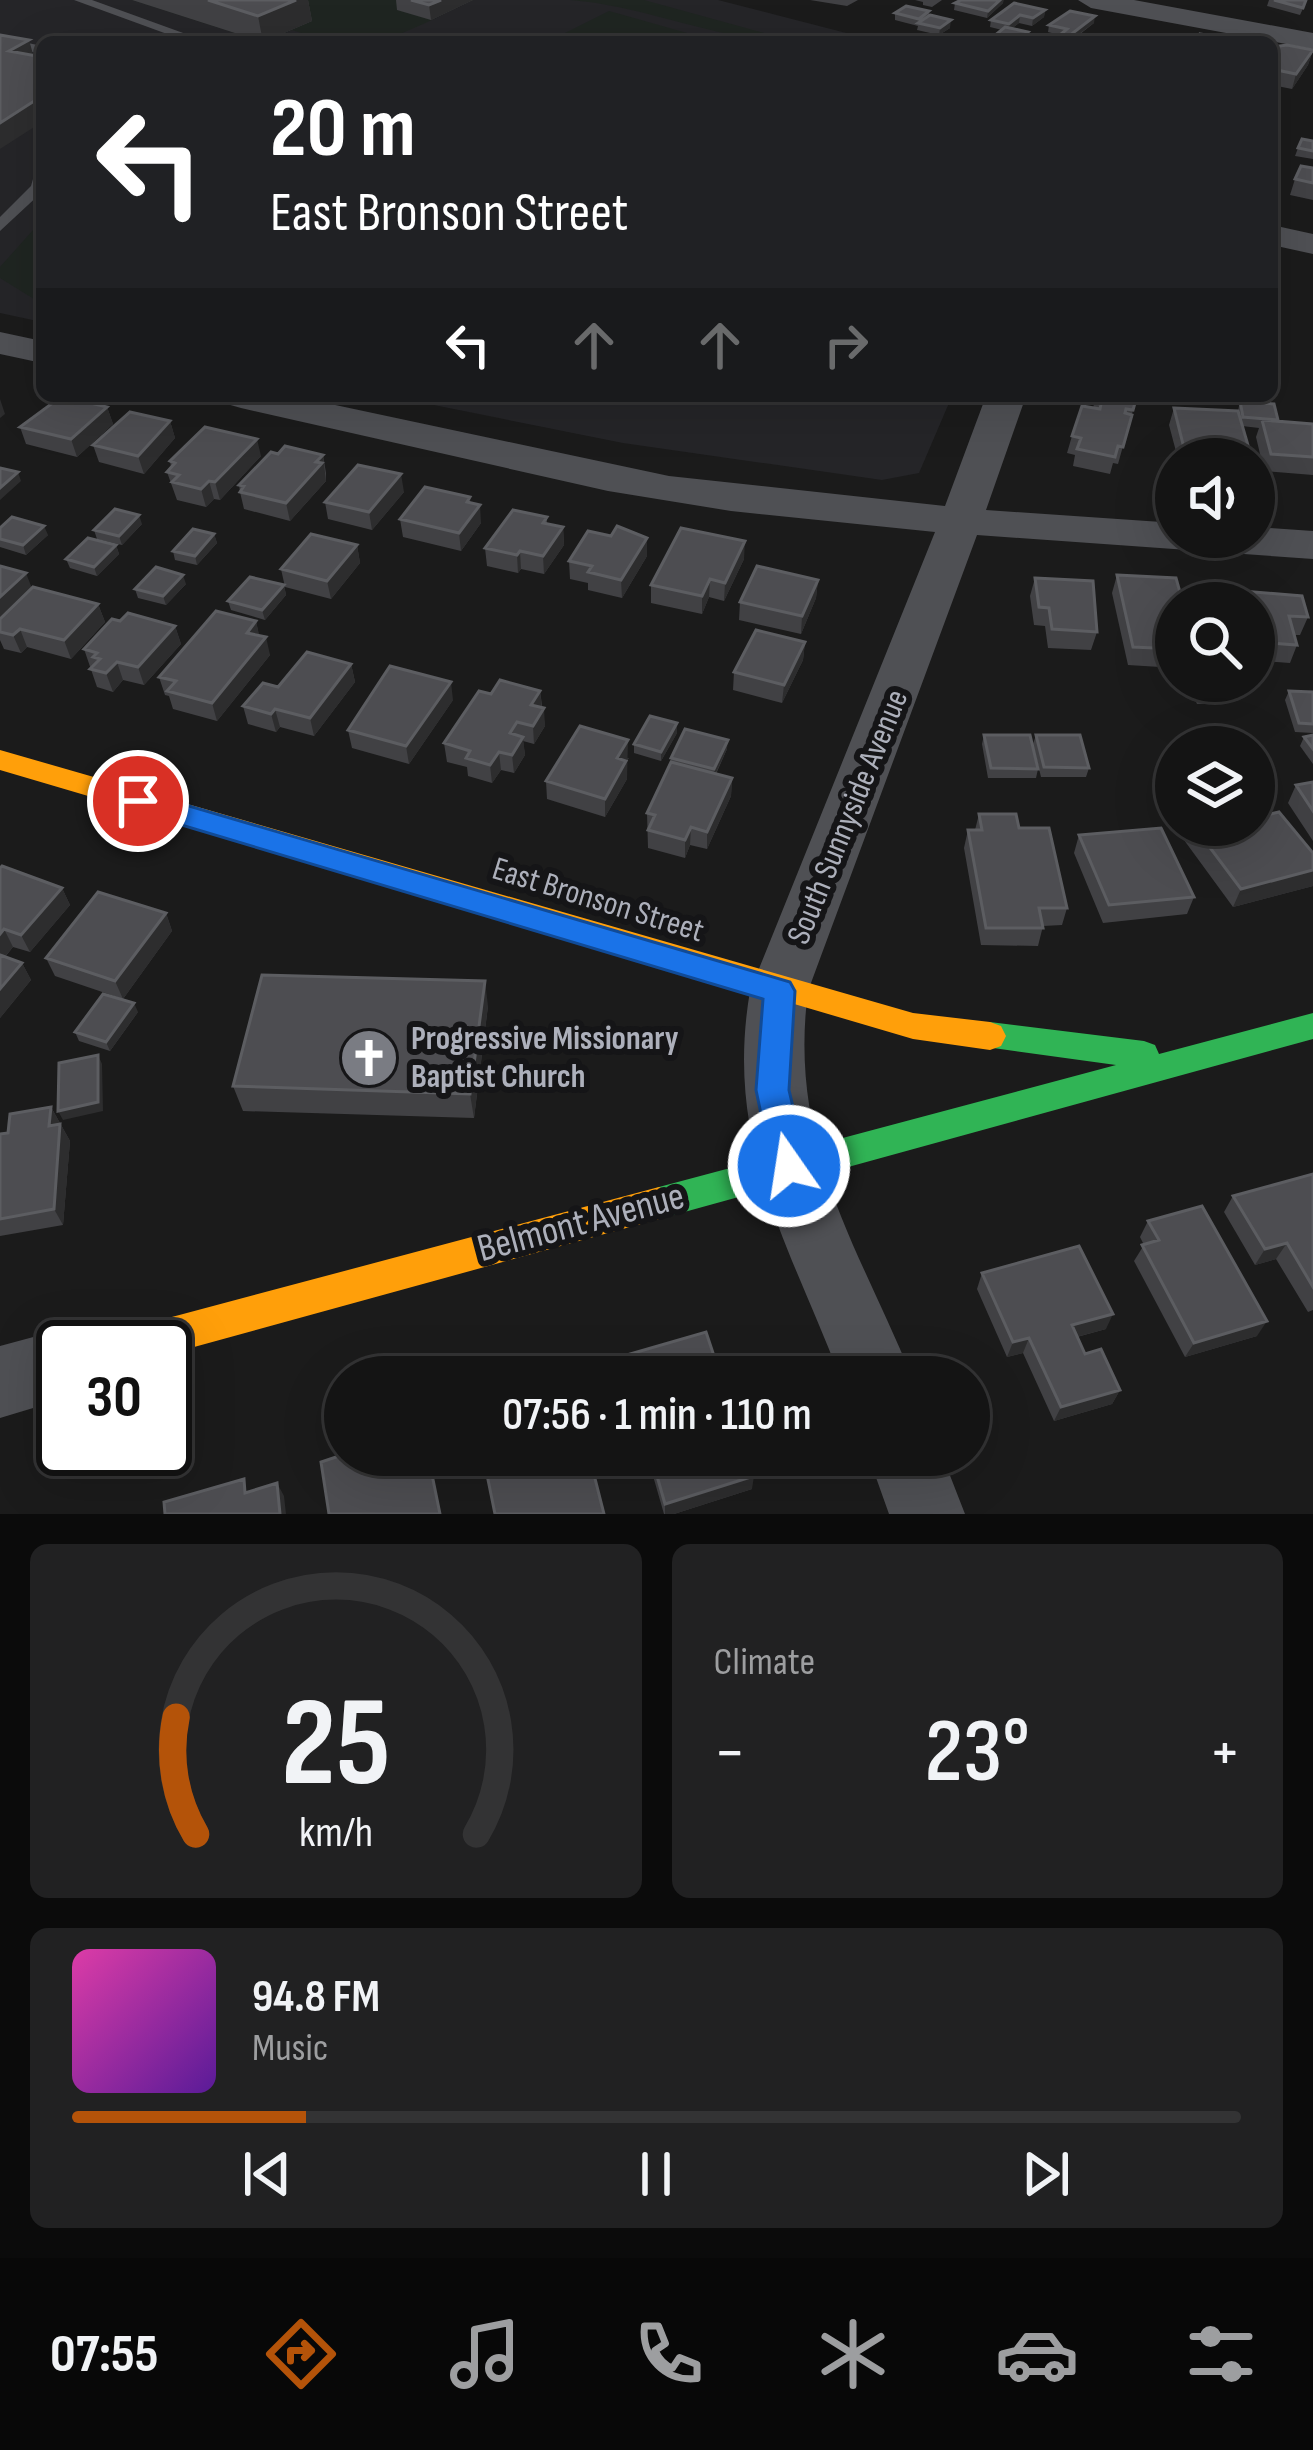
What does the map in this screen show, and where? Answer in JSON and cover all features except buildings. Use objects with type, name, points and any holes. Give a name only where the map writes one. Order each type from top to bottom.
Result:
[{"type":"street","points":[[1091,0],[1153,6],[1313,41]]},
{"type":"street","points":[[1143,36],[1153,6]]},
{"type":"street","points":[[1278,236],[1313,244]]},
{"type":"street","points":[[0,343],[36,351]]},
{"type":"street","points":[[269,402],[729,498],[1155,535]]},
{"type":"street","name":"South Sunnyside Avenue","points":[[867,1356],[789,1166],[772,1090],[779,991],[902,683],[1004,402]]},
{"type":"street","points":[[1275,542],[1313,545]]},
{"type":"street","name":"East Bronson Street","points":[[0,760],[779,991],[913,1026],[1012,1042],[1186,1059]]},
{"type":"street","name":"Belmont Avenue","points":[[192,1329],[1313,1026]]},
{"type":"street","points":[[0,1382],[36,1372]]},
{"type":"street","points":[[913,1476],[927,1514]]},
{"type":"lane","points":[[80,0],[185,36]]},
{"type":"lane","points":[[0,40],[36,49]]},
{"type":"lane","points":[[0,226],[36,189]]},
{"type":"shaded area","points":[[0,0],[718,0],[858,36],[36,36],[36,321],[0,313]]},
{"type":"shaded area","points":[[132,0],[473,0],[392,36],[314,36],[292,30],[278,36],[244,36]]},
{"type":"shaded area","points":[[570,0],[644,0],[775,36],[740,36]]},
{"type":"shaded area","points":[[609,11],[698,36],[559,36]]},
{"type":"shaded area","points":[[36,227],[36,300],[0,278],[0,267]]},
{"type":"shaded area","points":[[419,402],[949,402],[919,473],[882,480],[623,443]]},
{"type":"traffic: fast","points":[[659,1203],[1313,1026]]},
{"type":"traffic: fast","points":[[990,1036],[1144,1055]]},
{"type":"traffic: slow","points":[[0,760],[913,1026],[990,1036]]},
{"type":"traffic: slow","points":[[192,1329],[659,1203]]},
{"type":"place","name":"Progressive Missionary Baptist Church","points":[[369,1058]]},
{"type":"route","points":[[138,801],[779,991],[772,1090],[789,1166]]}]
